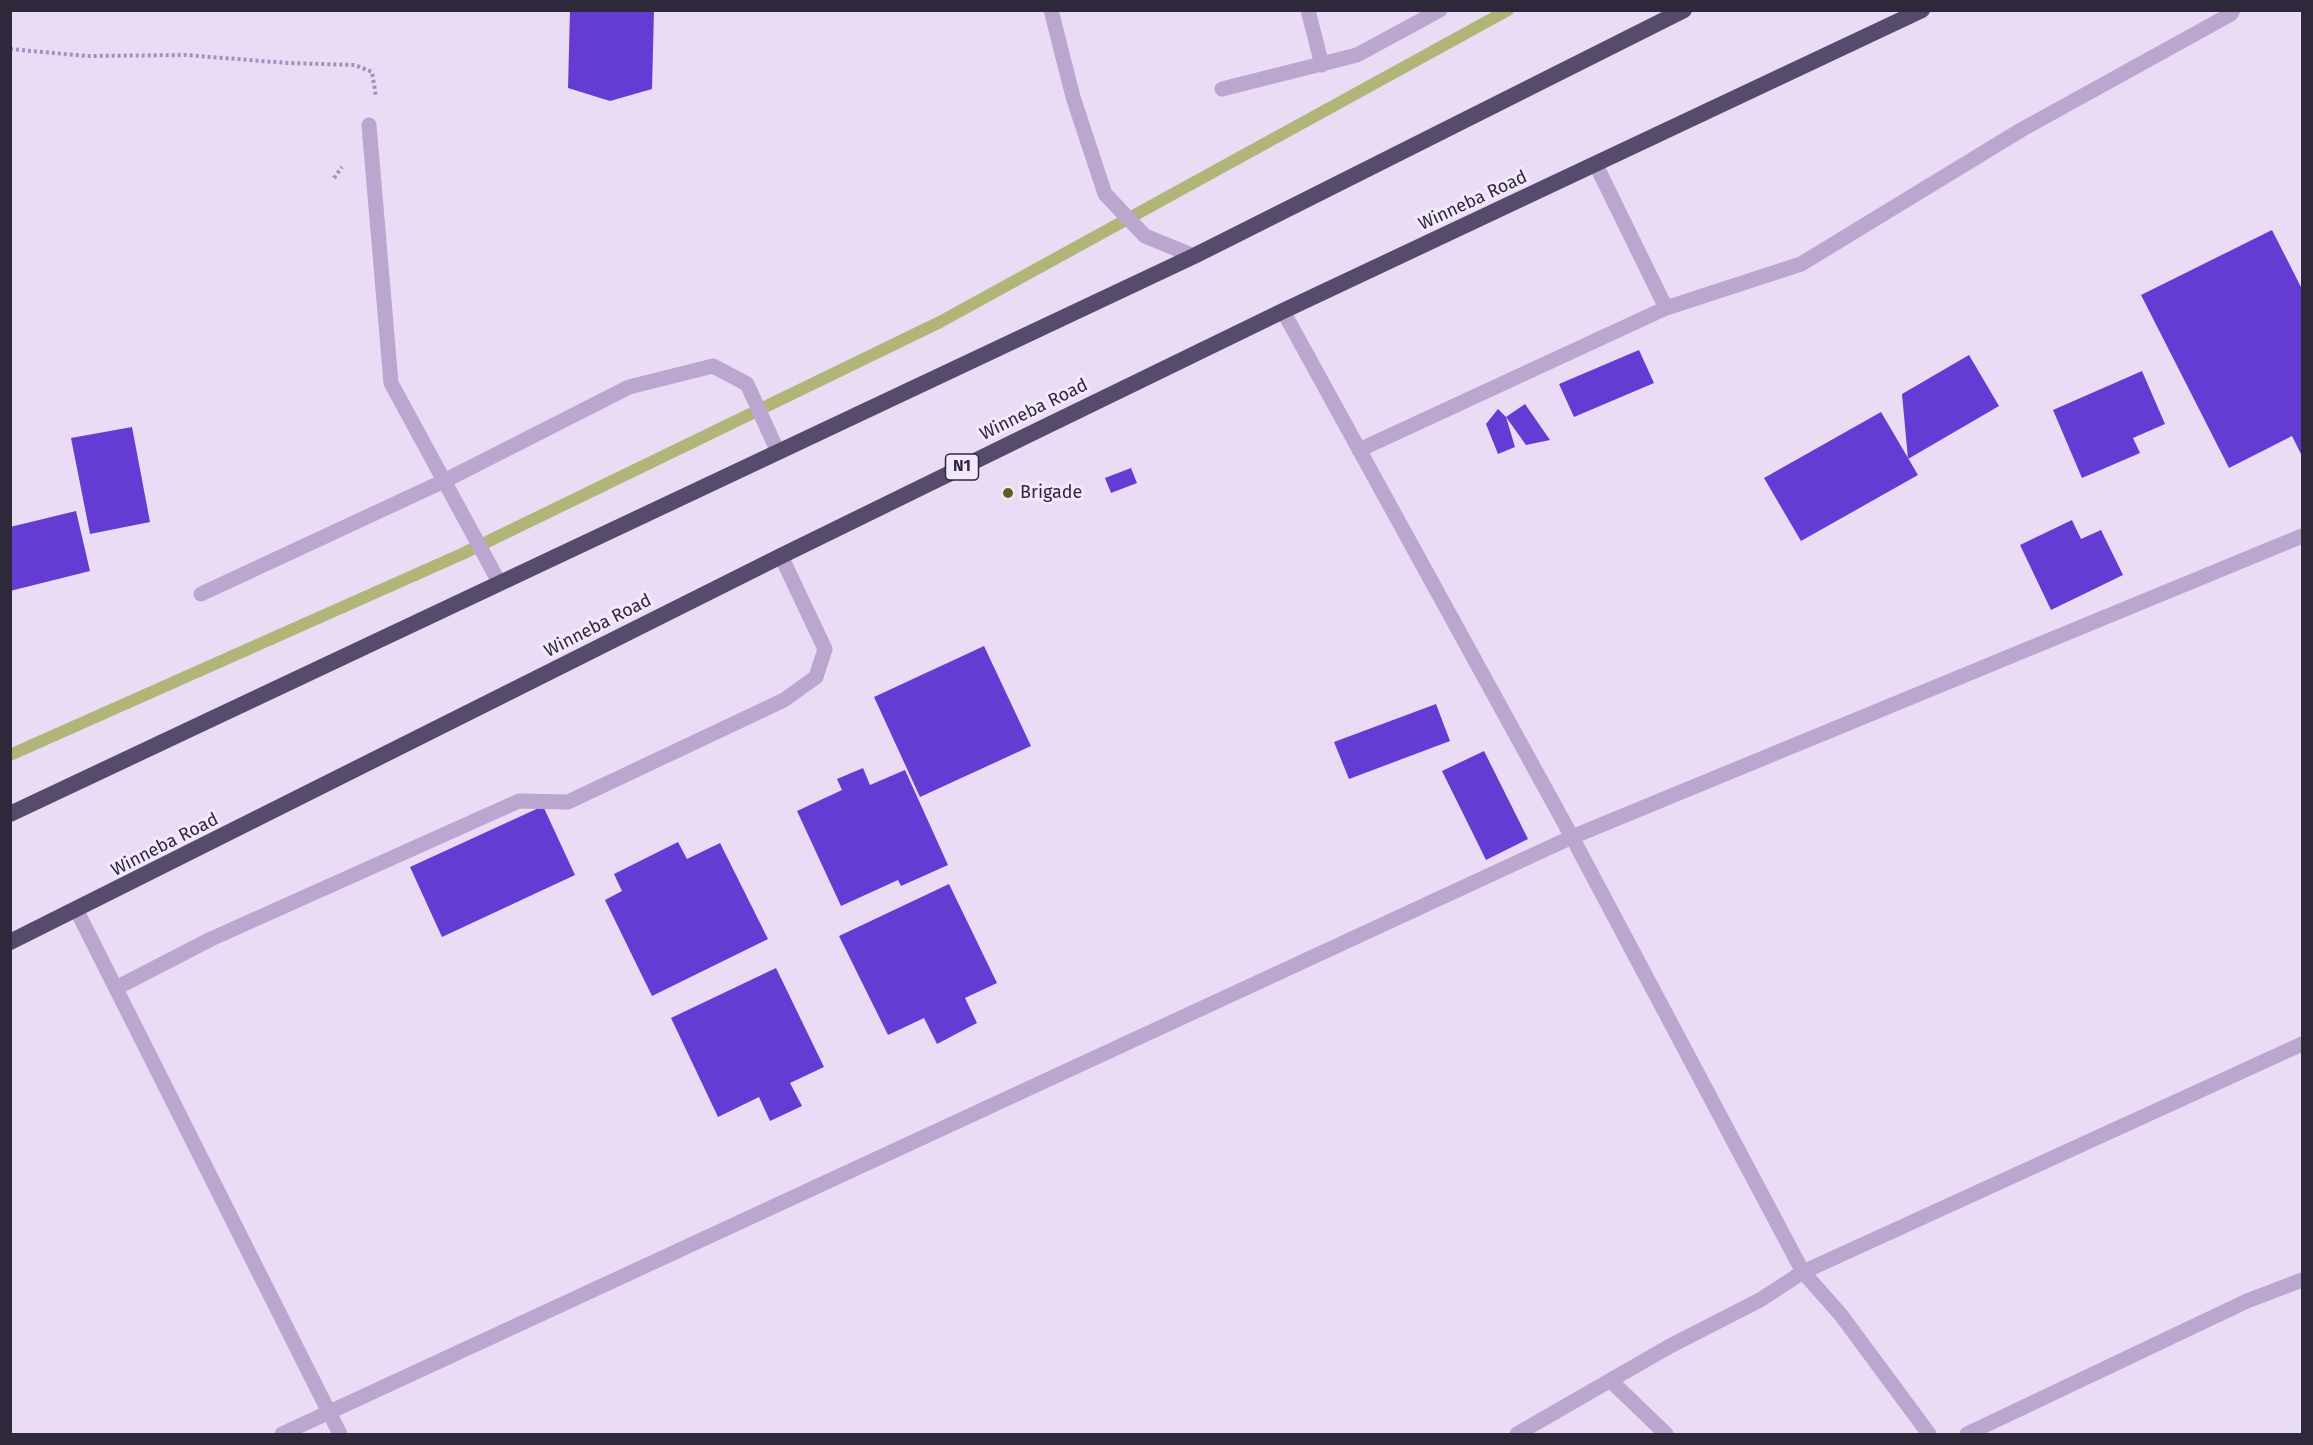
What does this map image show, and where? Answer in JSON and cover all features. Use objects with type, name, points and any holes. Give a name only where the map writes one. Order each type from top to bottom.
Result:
[{"type":"highway","points":[[10,814],[1194,256],[1684,10]]},
{"type":"highway","name":"Winneba Road","points":[[10,942],[77,911],[781,556],[1283,311],[1922,10]]},
{"type":"street","points":[[1051,10],[1072,97],[1105,194],[1145,236],[1194,256]]},
{"type":"street","points":[[1308,10],[1323,65]]},
{"type":"street","points":[[1222,89],[1358,55],[1440,10]]},
{"type":"street","points":[[1359,450],[1666,308],[1801,264],[2020,130],[2231,14],[2234,10]]},
{"type":"street","points":[[369,125],[391,383],[499,582]]},
{"type":"street","points":[[1596,165],[1666,308]]},
{"type":"street","points":[[1283,311],[1572,837],[1803,1272],[1841,1315],[1929,1434]]},
{"type":"street","points":[[201,594],[444,481],[629,387],[713,366],[747,384],[778,452]]},
{"type":"street","points":[[282,1434],[1572,837],[2302,536]]},
{"type":"street","points":[[116,988],[211,939],[519,801],[568,802],[784,700],[816,677],[825,650],[781,556]]},
{"type":"street","points":[[77,911],[340,1434]]},
{"type":"street","points":[[1517,1434],[1670,1346],[1760,1300],[1803,1272],[2302,1044]]},
{"type":"street","points":[[1967,1434],[2247,1301],[2302,1280]]},
{"type":"street","points":[[1611,1381],[1666,1434]]},
{"type":"path","points":[[10,49],[87,56],[185,55],[288,63],[355,65],[372,72],[377,95],[369,125],[334,178]]},
{"type":"building","points":[[570,10],[654,10],[652,89],[610,101],[568,88]]},
{"type":"building","points":[[2272,230],[2302,289],[2302,456],[2292,436],[2229,468],[2141,295]]},
{"type":"building","points":[[1639,350],[1654,383],[1574,417],[1559,384]]},
{"type":"building","points":[[1969,355],[1999,406],[1908,459],[1902,394]]},
{"type":"building","points":[[2142,371],[2165,424],[2133,438],[2140,453],[2082,478],[2053,410]]},
{"type":"building","points":[[1525,404],[1550,440],[1526,445],[1506,417]]},
{"type":"building","points":[[1498,409],[1506,417],[1515,447],[1498,454],[1486,424]]},
{"type":"building","points":[[1881,412],[1918,475],[1801,541],[1764,478]]},
{"type":"building","points":[[132,427],[150,522],[90,534],[71,438]]},
{"type":"building","points":[[1131,468],[1137,483],[1111,493],[1105,478]]},
{"type":"building","points":[[76,511],[90,571],[10,591],[10,527]]},
{"type":"building","points":[[2072,520],[2081,539],[2101,530],[2123,575],[2051,610],[2020,545]]},
{"type":"building","points":[[984,646],[1031,746],[920,797],[874,697]]},
{"type":"building","points":[[1436,704],[1450,741],[1349,779],[1334,742]]},
{"type":"building","points":[[1484,751],[1528,839],[1486,860],[1442,771]]},
{"type":"building","points":[[863,768],[870,785],[905,770],[948,865],[901,886],[898,880],[841,906],[797,811],[842,790],[837,779]]},
{"type":"building","points":[[543,806],[575,875],[442,937],[410,867]]},
{"type":"building","points":[[678,842],[687,859],[720,843],[768,939],[652,996],[605,900],[622,891],[614,874]]},
{"type":"building","points":[[949,884],[997,983],[965,998],[977,1023],[937,1044],[924,1018],[888,1035],[839,936]]},
{"type":"building","points":[[776,968],[824,1067],[790,1083],[802,1106],[770,1121],[759,1097],[718,1117],[671,1018]]},
{"type":"waterway","points":[[10,755],[462,554],[940,322],[1508,10]]},
{"type":"place","name":"Brigade","points":[[1008,493]]}]
